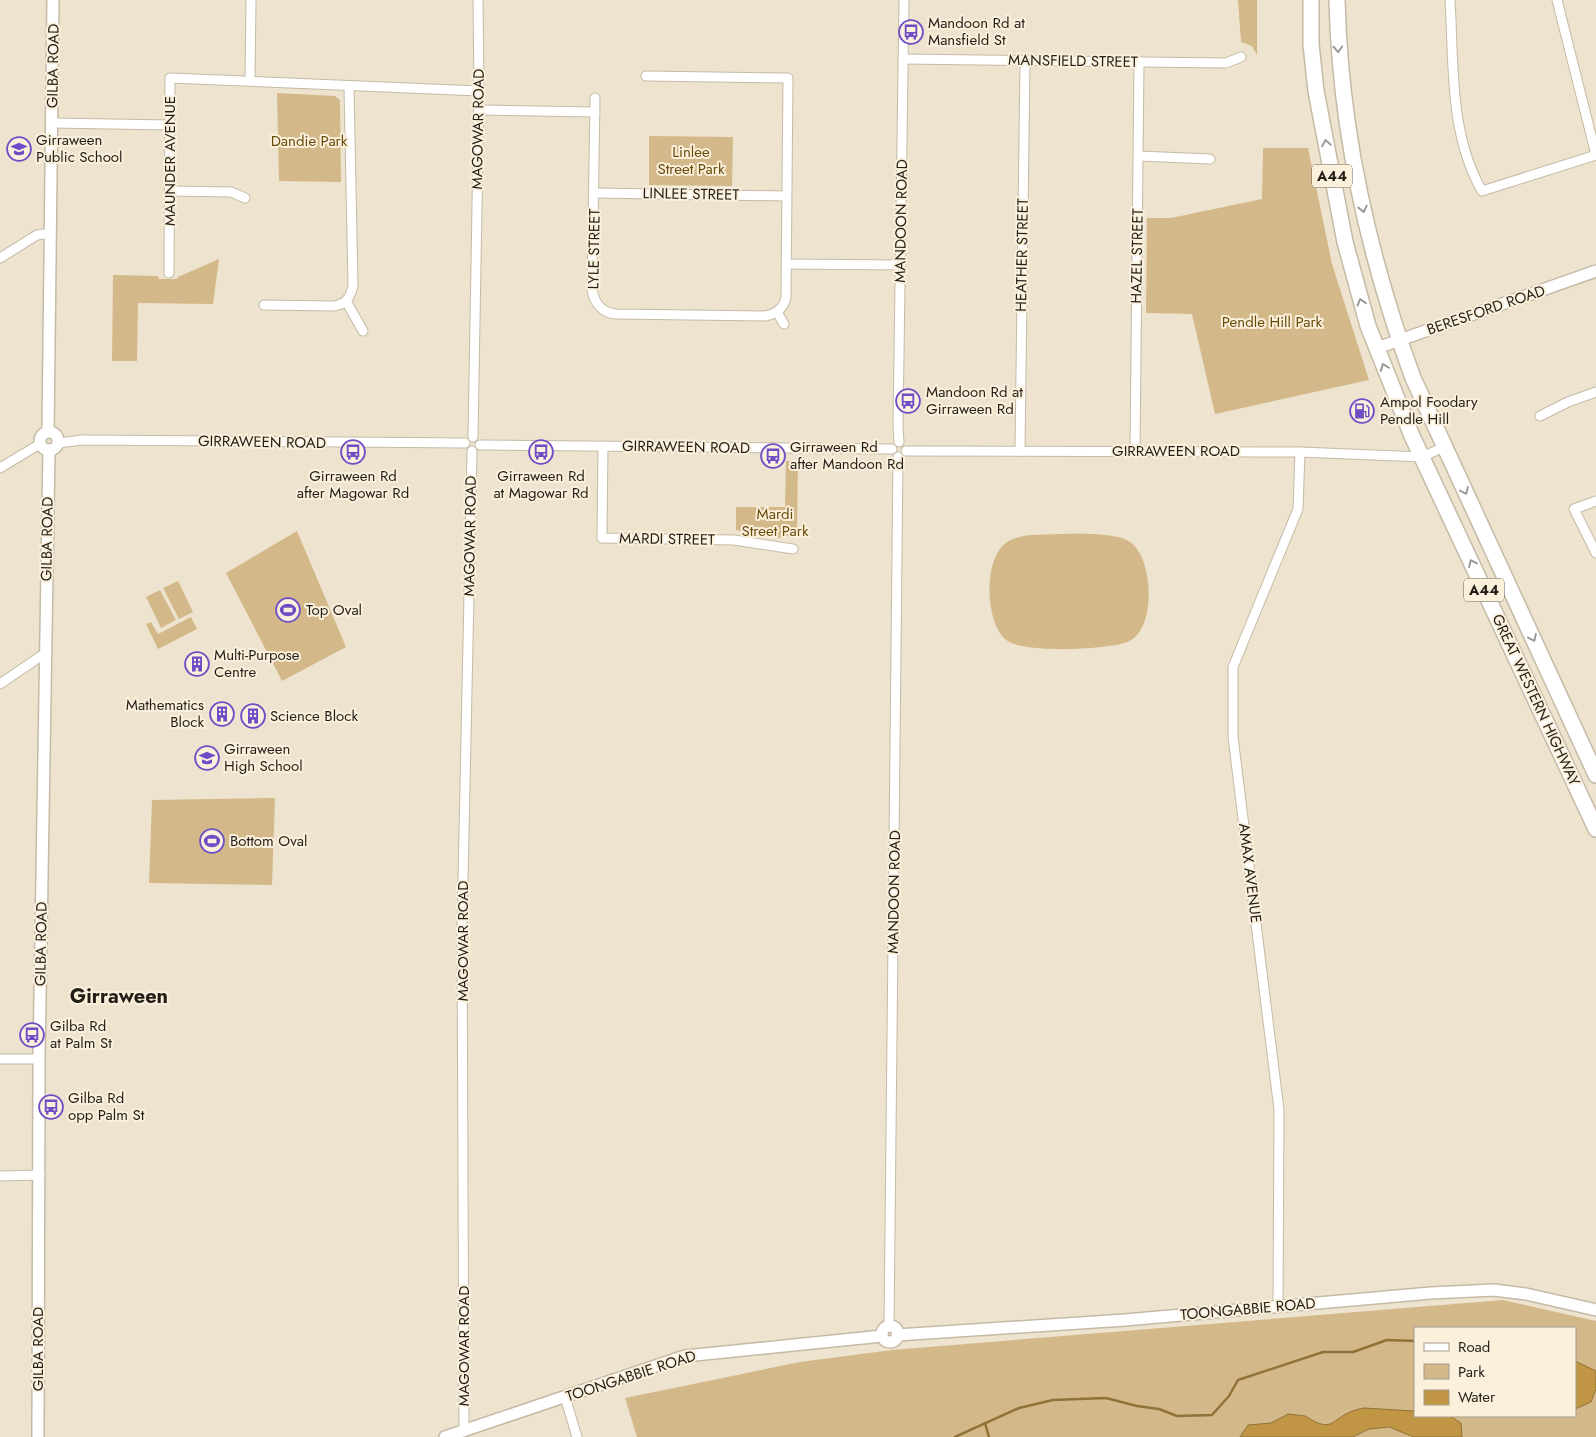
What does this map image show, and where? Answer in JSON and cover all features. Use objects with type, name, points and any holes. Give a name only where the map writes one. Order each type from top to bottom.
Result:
[{"type":"highway","name":"GREAT WESTERN HIGHWAY","points":[[1311,0],[1315,83],[1337,206],[1355,284],[1376,348],[1422,457],[1596,830]]},
{"type":"highway","name":"GREAT WESTERN HIGHWAY","points":[[1336,0],[1343,111],[1372,250],[1400,340],[1413,378],[1596,774]]},
{"type":"street","name":"GILBA ROAD","points":[[38,1437],[39,1059],[44,654],[49,446],[41,436],[48,432],[53,0]]},
{"type":"street","points":[[250,80],[251,0]]},
{"type":"street","name":"MAGOWAR ROAD","points":[[473,437],[479,110],[478,0]]},
{"type":"street","name":"MANDOON ROAD","points":[[900,442],[898,425],[904,0]]},
{"type":"street","points":[[1450,0],[1457,119],[1474,178],[1482,191],[1596,155],[1557,0]]},
{"type":"street","name":"MANSFIELD STREET","points":[[903,59],[1226,63],[1241,57]]},
{"type":"street","name":"HEATHER STREET","points":[[1020,451],[1025,60]]},
{"type":"street","name":"HAZEL STREET","points":[[1135,451],[1139,61]]},
{"type":"street","points":[[646,76],[788,78],[785,301],[777,312],[784,324]]},
{"type":"street","name":"MAUNDER AVENUE","points":[[169,273],[170,78],[479,91]]},
{"type":"street","points":[[264,305],[334,306],[346,301],[353,286],[350,87]]},
{"type":"street","name":"LYLE STREET","points":[[595,98],[592,290],[596,304],[605,311],[616,314],[755,316],[769,315],[777,312]]},
{"type":"street","points":[[479,110],[595,112]]},
{"type":"street","points":[[52,123],[170,125]]},
{"type":"street","points":[[1139,156],[1210,159]]},
{"type":"street","points":[[170,192],[231,192],[245,198]]},
{"type":"street","name":"LINLEE STREET","points":[[595,193],[786,196]]},
{"type":"street","points":[[0,258],[34,236],[50,233]]},
{"type":"street","points":[[786,264],[901,265]]},
{"type":"street","name":"BERESFORD ROAD","points":[[1376,348],[1596,271]]},
{"type":"street","points":[[346,301],[363,331]]},
{"type":"street","points":[[1540,416],[1568,402],[1596,392]]},
{"type":"street","points":[[473,437],[478,440],[480,445],[478,449],[472,452],[466,448],[466,444],[467,440],[473,437]]},
{"type":"street","name":"GIRRAWEEN ROAD","points":[[0,468],[49,446],[82,440],[466,444]]},
{"type":"street","points":[[900,442],[905,445],[906,451],[903,456],[898,457],[893,453],[892,449],[894,444],[900,442]]},
{"type":"street","name":"GIRRAWEEN ROAD","points":[[480,445],[892,449]]},
{"type":"street","name":"MARDI STREET","points":[[603,446],[602,538],[734,540],[793,549]]},
{"type":"street","name":"GIRRAWEEN ROAD","points":[[906,451],[1300,452],[1422,457],[1444,446]]},
{"type":"street","name":"MAGOWAR ROAD","points":[[464,1430],[462,928],[472,452]]},
{"type":"street","name":"AMAX AVENUE","points":[[1278,1306],[1279,1110],[1233,737],[1233,666],[1298,509],[1300,452]]},
{"type":"street","name":"MANDOON ROAD","points":[[889,1333],[898,457]]},
{"type":"street","points":[[1596,501],[1574,509],[1596,553]]},
{"type":"street","points":[[0,684],[44,654]]},
{"type":"street","points":[[0,1059],[39,1059]]},
{"type":"street","points":[[0,1176],[40,1175]]},
{"type":"street","name":"TOONGABBIE ROAD","points":[[445,1437],[685,1356],[889,1333],[1125,1320],[1431,1293],[1494,1290],[1526,1294],[1596,1310]]},
{"type":"street","points":[[565,1396],[577,1437]]},
{"type":"green space","points":[[1238,0],[1257,0],[1257,55],[1252,46],[1241,42]]},
{"type":"green space","name":"Dandie Park","points":[[277,93],[335,96],[340,100],[341,182],[279,181]]},
{"type":"green space","name":"Linlee Street Park","points":[[649,136],[733,137],[732,186],[649,185]]},
{"type":"green space","name":"Pendle Hill Park","points":[[1263,148],[1308,148],[1332,264],[1369,380],[1215,414],[1192,314],[1146,313],[1147,218],[1171,218],[1262,199]]},
{"type":"green space","points":[[219,259],[213,304],[138,303],[137,361],[112,361],[113,275],[158,276],[159,279],[177,279]]},
{"type":"green space","name":"Mardi Street Park","points":[[786,461],[798,461],[797,533],[779,538],[736,530],[736,507],[785,507]]},
{"type":"green space","name":"Top Oval","points":[[297,531],[346,647],[282,681],[226,573]]},
{"type":"green space","points":[[1096,534],[1115,537],[1130,542],[1138,550],[1148,578],[1149,594],[1144,624],[1137,635],[1127,642],[1084,649],[1045,649],[1014,644],[1005,639],[998,630],[991,605],[990,590],[994,561],[999,550],[1007,542],[1019,537]]},
{"type":"green space","points":[[178,581],[193,612],[179,619],[163,588]]},
{"type":"green space","points":[[160,590],[176,620],[161,628],[146,597]]},
{"type":"green space","points":[[191,617],[197,629],[158,649],[146,624],[151,622],[158,634]]},
{"type":"green space","name":"Bottom Oval","points":[[275,798],[272,885],[149,883],[152,800]]},
{"type":"green space","points":[[1503,1300],[1596,1321],[1596,1437],[637,1437],[625,1398],[800,1362],[892,1350]]},
{"type":"water","points":[[1576,1361],[1596,1371],[1596,1389],[1591,1402],[1576,1409]]},
{"type":"water","points":[[1364,1408],[1414,1411],[1414,1417],[1452,1417],[1461,1423],[1462,1437],[1414,1437],[1389,1427],[1369,1429],[1353,1437],[1240,1437],[1248,1425],[1271,1423],[1288,1414],[1305,1416],[1316,1422],[1329,1424],[1353,1411]]},
{"type":"waterway","points":[[955,1437],[1019,1408],[1053,1400],[1106,1398],[1137,1406],[1159,1409],[1177,1416],[1212,1415],[1229,1396],[1238,1380],[1323,1352],[1353,1352],[1387,1340],[1414,1341]]},
{"type":"waterway","points":[[985,1423],[989,1437]]},
{"type":"place","name":"Mandoon Rd at Mansfield St","points":[[911,32]]},
{"type":"place","name":"Girraween Public School","points":[[19,149]]},
{"type":"place","name":"Mandoon Rd at Girraween Rd","points":[[908,401]]},
{"type":"place","name":"Ampol Foodary Pendle Hill","points":[[1362,411]]},
{"type":"place","name":"Girraween Rd after Magowar Rd","points":[[353,452]]},
{"type":"place","name":"Girraween Rd at Magowar Rd","points":[[541,452]]},
{"type":"place","name":"Girraween Rd after Mandoon Rd","points":[[773,456]]},
{"type":"place","name":"Top Oval","points":[[288,610]]},
{"type":"place","name":"Multi-Purpose Centre","points":[[197,664]]},
{"type":"place","name":"Mathematics Block","points":[[222,714]]},
{"type":"place","name":"Science Block","points":[[253,716]]},
{"type":"place","name":"Girraween High School","points":[[207,758]]},
{"type":"place","name":"Bottom Oval","points":[[212,841]]},
{"type":"place","name":"Gilba Rd at Palm St","points":[[32,1035]]},
{"type":"place","name":"Gilba Rd opp Palm St","points":[[51,1107]]},
{"type":"district","name":"Girraween","points":[[119,996]]}]
